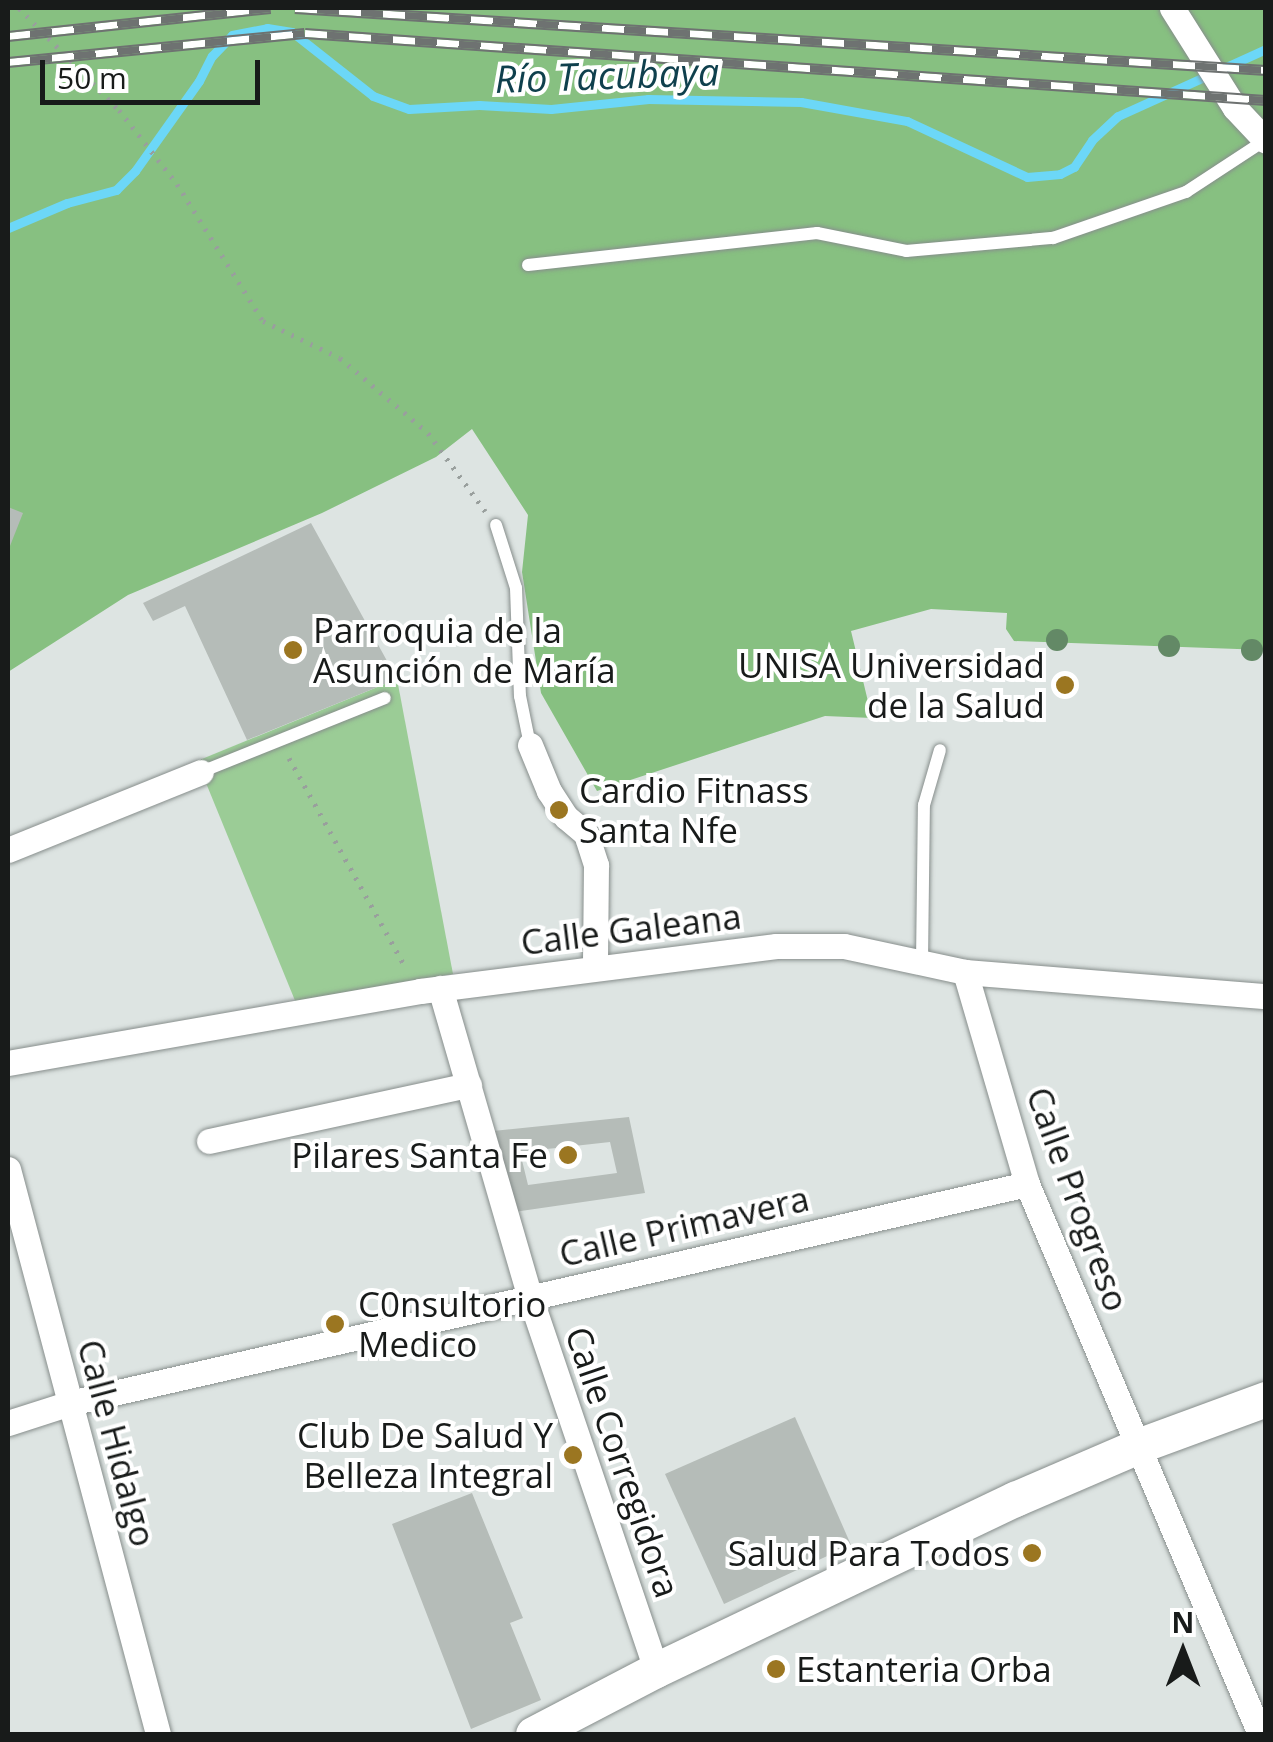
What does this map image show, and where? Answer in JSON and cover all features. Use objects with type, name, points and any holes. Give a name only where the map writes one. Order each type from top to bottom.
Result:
[{"type":"main road","points":[[533,1734],[656,1670],[1138,1446],[1266,1399]]},
{"type":"street","points":[[1172,8],[1235,108],[1265,141]]},
{"type":"street","points":[[530,746],[549,791],[566,817],[586,834],[596,865],[595,968]]},
{"type":"street","points":[[8,850],[201,772]]},
{"type":"street","name":"Calle Galeana","points":[[8,1063],[430,990],[776,946],[844,946],[966,972],[1266,996]]},
{"type":"street","name":"Calle Progreso","points":[[966,972],[1027,1184],[1260,1734]]},
{"type":"street","name":"Calle Corregidora","points":[[430,990],[469,1085],[530,1297],[656,1670]]},
{"type":"street","points":[[209,1141],[469,1085]]},
{"type":"street","name":"Calle Hidalgo","points":[[8,1170],[158,1734]]},
{"type":"street","name":"Calle Primavera","points":[[8,1423],[70,1404],[1027,1184]]},
{"type":"lane","points":[[528,265],[817,233],[906,251],[1053,238],[1186,192],[1265,141]]},
{"type":"lane","points":[[496,525],[516,588],[520,696],[530,746]]},
{"type":"lane","points":[[201,772],[384,698]]},
{"type":"lane","points":[[922,962],[924,805],[940,750]]},
{"type":"path","points":[[19,8],[118,110],[177,184],[263,322],[340,358],[428,432],[496,525]]},
{"type":"path","points":[[279,740],[430,990]]},
{"type":"green space","points":[[8,8],[1265,8],[1265,650],[1014,641],[1006,629],[1007,613],[931,609],[851,631],[872,718],[825,716],[597,791],[541,693],[522,572],[528,515],[472,429],[436,457],[322,513],[128,595],[8,672]]},
{"type":"green space","points":[[397,679],[453,974],[296,1003],[197,761]]},
{"type":"building","points":[[8,507],[23,513],[8,551]]},
{"type":"building","name":"Parroquia de la Asunción de María","points":[[311,523],[397,679],[247,740],[185,606],[153,621],[143,603]]},
{"type":"building","points":[[629,1117],[645,1193],[514,1212],[493,1131]],"holes":[[[610,1142],[617,1173],[528,1185],[520,1152]]]},
{"type":"building","points":[[795,1417],[851,1545],[724,1604],[665,1474]]},
{"type":"building","points":[[472,1493],[523,1618],[510,1623],[541,1700],[471,1729],[392,1524]]},
{"type":"waterway","name":"Río Tacubaya","points":[[8,228],[67,203],[116,190],[135,171],[199,81],[212,56],[232,35],[267,28],[292,32],[373,96],[409,109],[479,105],[551,109],[648,99],[801,102],[907,121],[1027,177],[1060,174],[1074,167],[1092,140],[1118,116],[1266,49]]},
{"type":"railway","points":[[8,36],[271,8]]},
{"type":"railway","points":[[295,8],[1266,70]]},
{"type":"railway","points":[[8,62],[305,33],[1266,100]]},
{"type":"place","name":"Parroquia de la Asunción de María","points":[[293,650]]},
{"type":"place","name":"UNISA Universidad de la Salud","points":[[1065,685]]},
{"type":"place","name":"Cardio Fitnass Santa Nfe","points":[[559,810]]},
{"type":"place","name":"Pilares Santa Fe","points":[[568,1155]]},
{"type":"place","name":"C0nsultorio Medico","points":[[335,1324]]},
{"type":"place","name":"Club De Salud Y Belleza Integral","points":[[573,1455]]},
{"type":"place","name":"Salud Para Todos","points":[[1032,1553]]},
{"type":"place","name":"Estanteria Orba","points":[[776,1669]]}]
